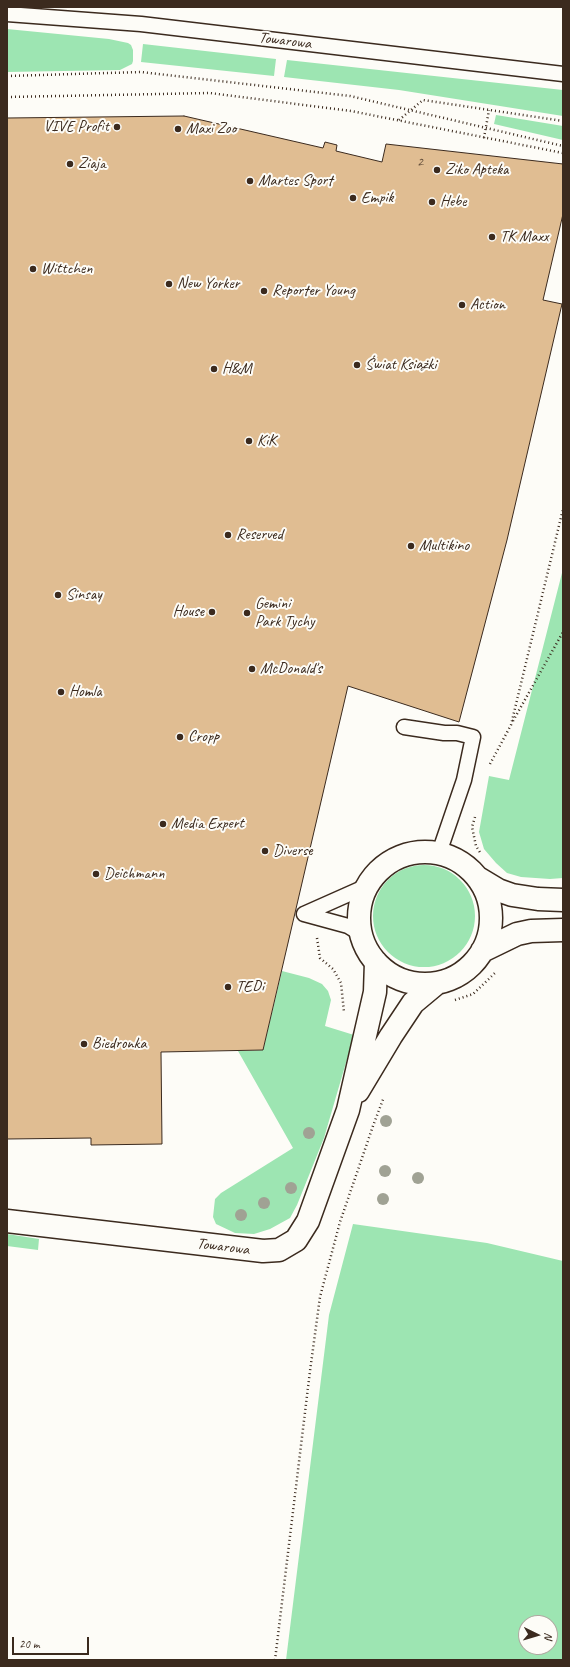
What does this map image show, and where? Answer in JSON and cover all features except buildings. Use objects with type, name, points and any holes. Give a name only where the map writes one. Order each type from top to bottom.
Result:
[{"type":"street","points":[[425,851],[439,853],[453,858],[464,864],[478,878],[485,889],[490,905],[491,922],[482,952],[471,966],[457,976],[437,983],[416,983],[402,979],[388,972],[376,962],[366,948],[361,934],[359,920],[361,901],[367,886],[380,870],[395,859],[410,853],[425,851]]},
{"type":"street","points":[[478,878],[498,890],[512,895],[538,899],[563,900]]},
{"type":"street","points":[[482,952],[517,934],[531,931],[563,930]]},
{"type":"street","name":"Towarowa","points":[[7,1222],[263,1251],[279,1250],[296,1240],[308,1220],[348,1110],[376,992],[376,962]]},
{"type":"street","name":"Towarowa","points":[[348,1110],[391,1036],[413,1004],[437,983]]},
{"type":"lane","name":"Towarowa","points":[[7,14],[141,24],[563,74]]},
{"type":"lane","points":[[404,727],[444,733],[457,733],[473,737],[464,780],[439,853]]},
{"type":"lane","points":[[361,934],[348,926],[304,914],[367,886]]},
{"type":"path","points":[[7,76],[141,72],[350,96],[563,146]]},
{"type":"path","points":[[7,97],[210,93],[351,111],[563,154]]},
{"type":"path","points":[[398,120],[423,100],[563,121]]},
{"type":"path","points":[[484,138],[489,110]]},
{"type":"path","points":[[511,724],[563,509]]},
{"type":"path","points":[[487,769],[563,632]]},
{"type":"path","points":[[476,812],[472,827],[476,846],[482,857]]},
{"type":"path","points":[[275,1660],[320,1296],[340,1222],[387,1090]]},
{"type":"green space","points":[[7,29],[109,39],[128,43],[131,45],[133,50],[133,61],[132,64],[120,70],[7,72]]},
{"type":"green space","points":[[143,44],[276,59],[274,76],[141,62]]},
{"type":"green space","points":[[287,60],[563,90],[563,116],[399,90],[284,77]]},
{"type":"green space","points":[[496,115],[563,126],[563,140],[494,124]]},
{"type":"green space","points":[[563,569],[563,878],[550,879],[521,877],[507,873],[496,863],[484,849],[479,832],[489,776],[509,780]]},
{"type":"green space","points":[[424,865],[444,869],[460,880],[471,896],[475,916],[471,936],[460,952],[444,963],[424,967],[404,963],[388,952],[377,936],[373,916],[377,896],[388,880],[404,869]]},
{"type":"green space","points":[[282,971],[309,978],[322,984],[328,991],[331,1000],[325,1026],[354,1035],[324,1138],[297,1205],[290,1218],[270,1229],[254,1234],[235,1233],[216,1224],[213,1217],[215,1199],[221,1193],[293,1148],[238,1051],[263,1050]]},
{"type":"green space","points":[[353,1224],[487,1243],[563,1261],[563,1660],[286,1660],[329,1315]]},
{"type":"green space","points":[[7,1234],[39,1239],[38,1250],[7,1246]]},
{"type":"place","name":"VIVE Profit","points":[[117,127]]},
{"type":"place","name":"Maxi Zoo","points":[[178,129]]},
{"type":"place","name":"Ziaja","points":[[70,164]]},
{"type":"place","name":"Ziko Apteka","points":[[437,170]]},
{"type":"place","name":"Martes Sport","points":[[250,181]]},
{"type":"place","name":"Empik","points":[[353,198]]},
{"type":"place","name":"Hebe","points":[[432,202]]},
{"type":"place","name":"TK Maxx","points":[[492,237]]},
{"type":"place","name":"Wittchen","points":[[33,269]]},
{"type":"place","name":"New Yorker","points":[[169,284]]},
{"type":"place","name":"Reporter Young","points":[[264,291]]},
{"type":"place","name":"Action","points":[[462,305]]},
{"type":"place","name":"Świat Książki","points":[[357,365]]},
{"type":"place","name":"H&M","points":[[214,369]]},
{"type":"place","name":"KiK","points":[[249,441]]},
{"type":"place","name":"Reserved","points":[[228,535]]},
{"type":"place","name":"Multikino","points":[[411,546]]},
{"type":"place","name":"Sinsay","points":[[58,595]]},
{"type":"place","name":"House","points":[[212,612]]},
{"type":"place","name":"Gemini Park Tychy","points":[[247,613]]},
{"type":"place","name":"McDonald's","points":[[252,669]]},
{"type":"place","name":"Homla","points":[[61,692]]},
{"type":"place","name":"Cropp","points":[[180,737]]},
{"type":"place","name":"Media Expert","points":[[163,824]]},
{"type":"place","name":"Diverse","points":[[265,851]]},
{"type":"place","name":"Deichmann","points":[[96,874]]},
{"type":"place","name":"TEDi","points":[[228,987]]},
{"type":"place","name":"Biedronka","points":[[84,1044]]}]
